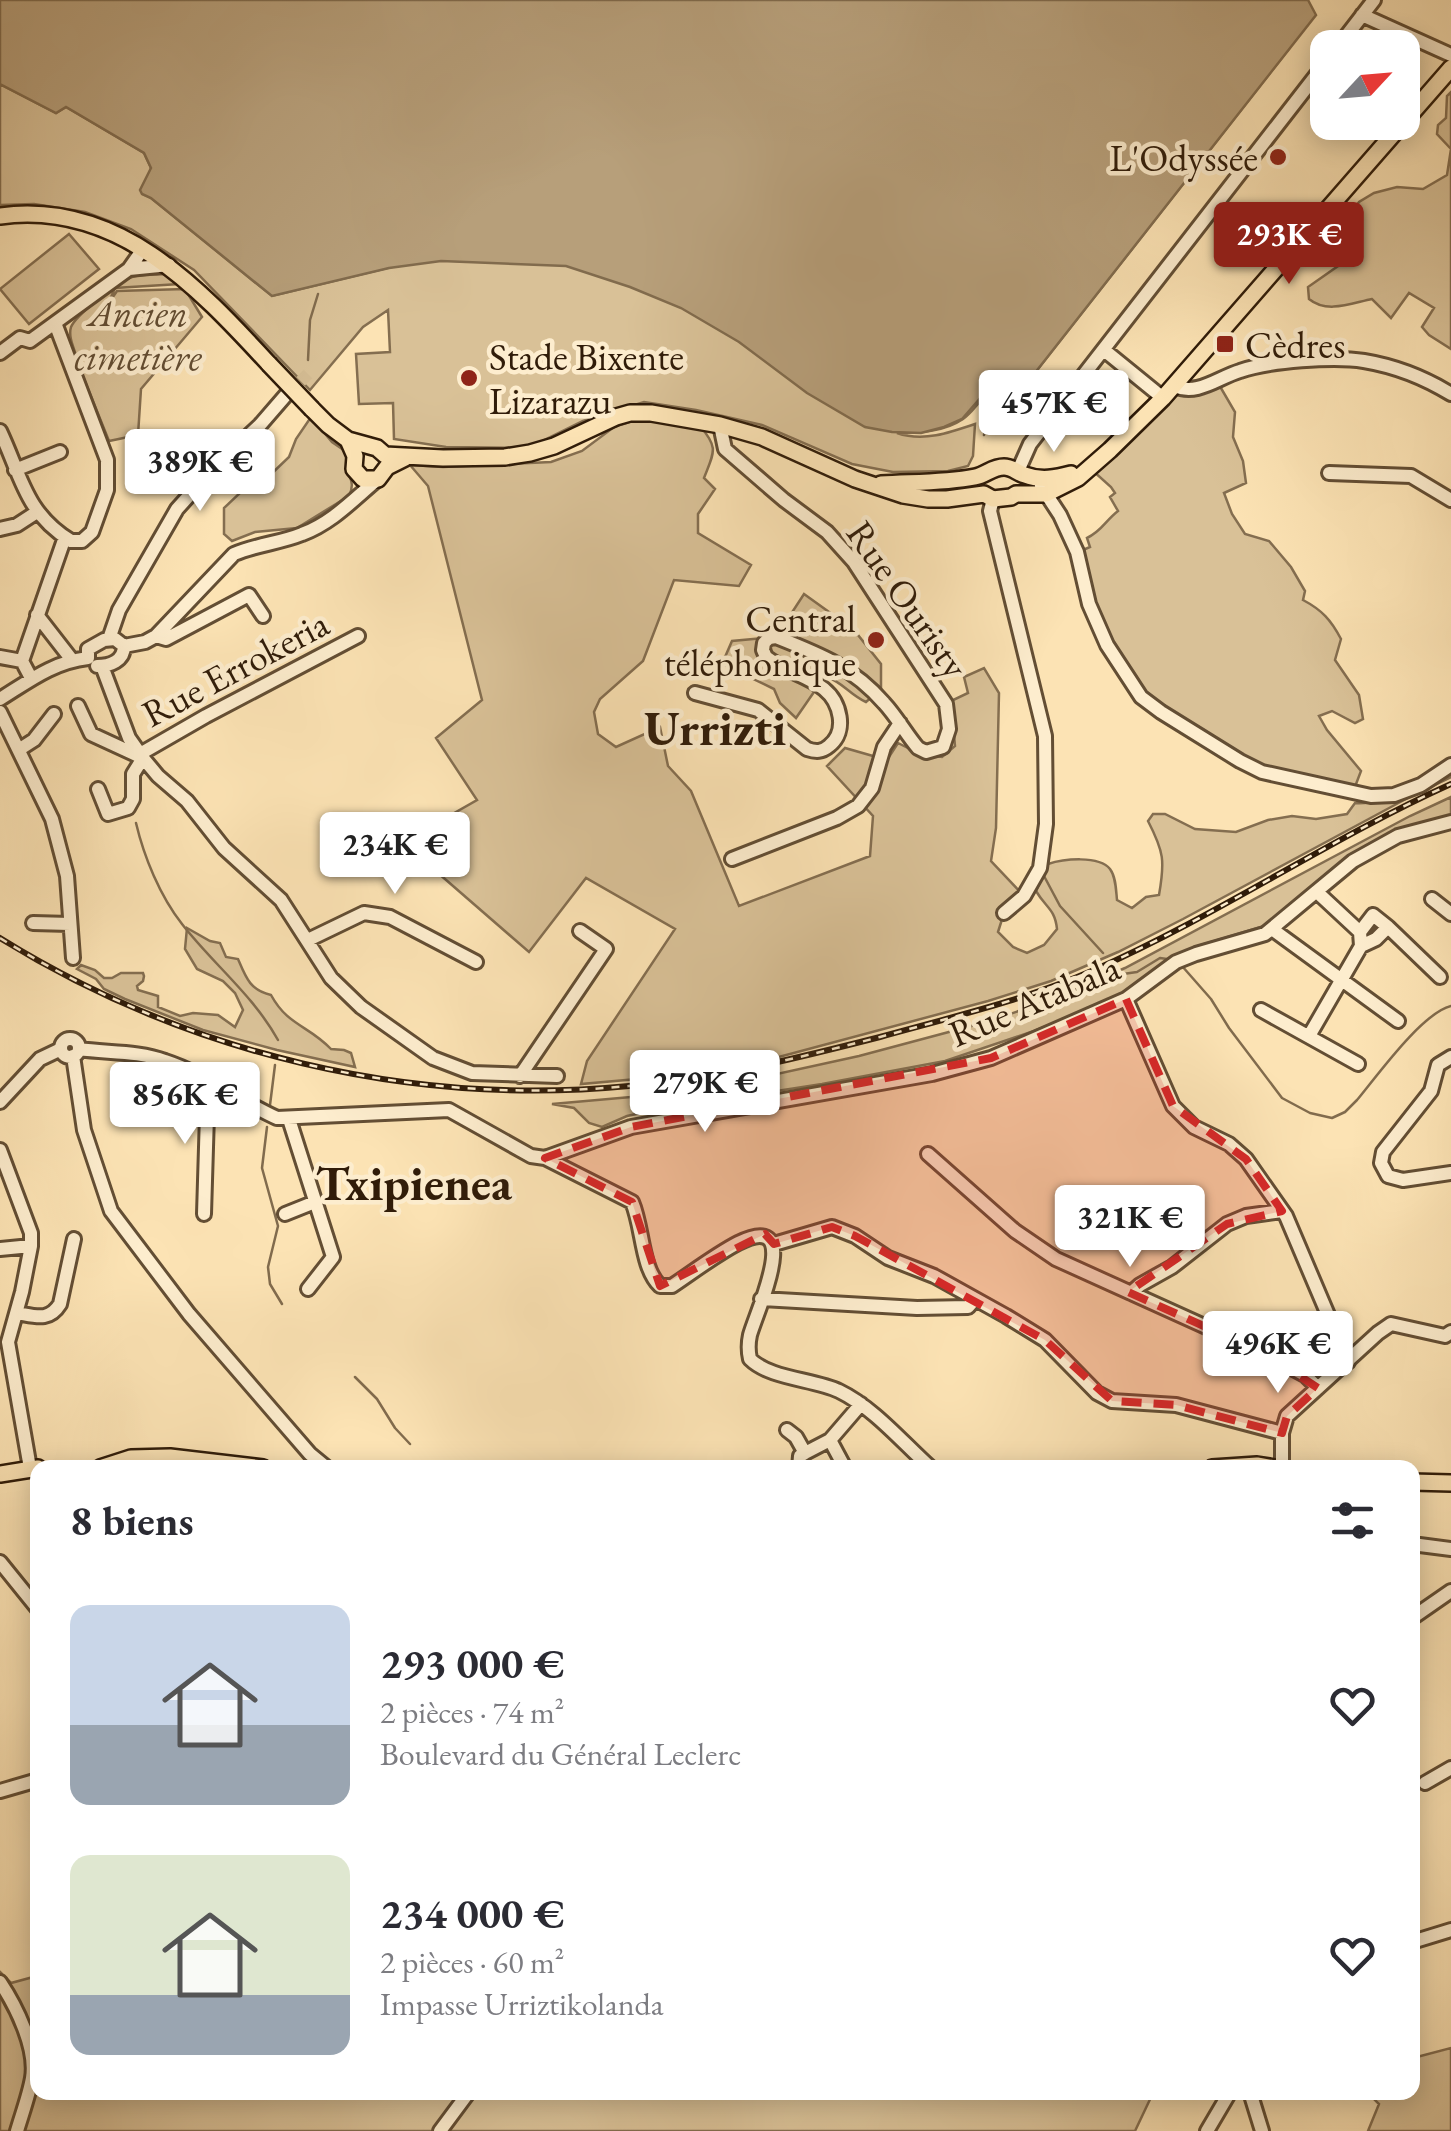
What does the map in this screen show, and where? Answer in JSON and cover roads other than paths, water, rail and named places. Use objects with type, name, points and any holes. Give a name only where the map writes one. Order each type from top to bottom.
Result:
[{"type":"main road","points":[[0,216],[29,214],[74,220],[120,235],[169,265],[357,454],[363,479],[405,458],[520,456],[554,446],[616,418],[642,412],[720,424],[762,437],[855,479],[903,494],[947,499],[1046,494],[1090,468],[1169,392],[1451,68]]},
{"type":"main road","points":[[357,454],[378,448],[383,467]]},
{"type":"main road","points":[[876,484],[940,482],[982,476],[998,468],[1014,468],[1024,474],[1054,479],[1090,468]]},
{"type":"main road","points":[[1016,494],[1024,474]]},
{"type":"main road","points":[[982,476],[980,483],[988,496]]},
{"type":"main road","points":[[125,1460],[170,1457],[195,1460]]},
{"type":"main road","points":[[0,1474],[30,1469]]},
{"type":"main road","points":[[1420,1482],[1451,1483]]},
{"type":"street","points":[[1351,30],[1374,0]]},
{"type":"street","points":[[1362,15],[1451,56]]},
{"type":"street","points":[[998,468],[1030,444],[1310,83]]},
{"type":"street","points":[[0,353],[20,338],[30,341],[55,323],[129,268],[144,248]]},
{"type":"street","points":[[129,268],[169,265]]},
{"type":"street","points":[[0,431],[30,504],[37,512],[65,537],[78,542],[92,532],[103,506],[108,477],[104,447],[55,323]]},
{"type":"street","points":[[1104,350],[1169,392],[1199,389],[1240,370],[1293,361],[1363,360],[1424,378],[1451,394]]},
{"type":"street","points":[[109,639],[119,610],[177,509],[286,395]]},
{"type":"street","name":"Rue Ouristy","points":[[695,693],[758,710],[806,749],[827,748],[838,734],[838,709],[824,688],[766,658],[764,643],[776,637],[846,668],[875,693],[918,748],[926,752],[943,748],[950,730],[946,704],[854,562],[827,532],[726,448],[720,424]]},
{"type":"street","points":[[1030,444],[1024,474],[1046,494],[1060,515],[1077,552],[1089,604],[1107,645],[1141,697],[1262,772],[1371,796],[1394,795],[1420,785],[1451,765]]},
{"type":"street","points":[[15,470],[60,452]]},
{"type":"street","points":[[352,502],[357,454]]},
{"type":"street","points":[[124,646],[156,636],[234,554],[303,534],[338,514],[383,467]]},
{"type":"street","points":[[1329,473],[1411,476],[1451,500]]},
{"type":"street","points":[[988,496],[1045,736],[1046,824],[1040,868],[1024,896],[1004,913]]},
{"type":"street","points":[[0,529],[17,525],[37,512]]},
{"type":"street","points":[[31,678],[22,661],[65,537]]},
{"type":"street","points":[[156,636],[166,639],[248,595],[263,616]]},
{"type":"street","points":[[37,616],[72,660]]},
{"type":"street","name":"Rue Errokeria","points":[[141,756],[206,716],[358,636]]},
{"type":"street","points":[[109,639],[124,646],[120,659],[102,666],[88,658],[91,646],[109,639]]},
{"type":"street","points":[[0,657],[22,661]]},
{"type":"street","points":[[0,699],[31,678],[72,660],[88,658]]},
{"type":"street","points":[[102,666],[129,738],[141,756],[187,801],[224,848],[282,900],[330,978],[361,1007],[432,1058],[472,1073],[556,1076]]},
{"type":"street","points":[[78,706],[90,734],[141,756]]},
{"type":"street","points":[[0,712],[6,737],[20,749],[52,818],[67,876],[73,958]]},
{"type":"street","points":[[20,749],[34,740],[54,714]]},
{"type":"street","points":[[732,860],[858,806],[872,788],[884,747],[900,723]]},
{"type":"street","points":[[98,789],[108,814],[128,808],[133,800],[133,774],[141,756]]},
{"type":"street","name":"Rue Atabala","points":[[544,1158],[631,1127],[932,1074],[991,1058],[1126,999],[1176,962],[1265,934],[1353,861],[1398,836],[1451,822]]},
{"type":"street","points":[[1317,892],[1360,939]]},
{"type":"street","points":[[1432,899],[1451,914]]},
{"type":"street","points":[[308,940],[364,913],[390,917],[476,962]]},
{"type":"street","points":[[1308,1036],[1342,980],[1374,915],[1440,977]]},
{"type":"street","points":[[33,923],[70,924]]},
{"type":"street","points":[[1272,929],[1398,1020]]},
{"type":"street","points":[[520,1076],[606,949],[580,931]]},
{"type":"street","points":[[1126,999],[1173,1106],[1194,1127],[1229,1144],[1246,1159],[1282,1211],[1348,1362]]},
{"type":"street","points":[[1261,1010],[1358,1064]]},
{"type":"street","points":[[71,1051],[84,1130],[116,1220],[189,1314],[318,1460]]},
{"type":"street","points":[[0,1102],[40,1059],[71,1051],[160,1058],[277,1118],[449,1110],[531,1156],[544,1158],[632,1202],[651,1278],[660,1286],[672,1286],[739,1243],[760,1236],[768,1238],[774,1244],[773,1262],[749,1340],[750,1359],[762,1368],[837,1390],[861,1404],[922,1460]]},
{"type":"street","points":[[1451,1056],[1438,1065],[1431,1092],[1383,1152],[1381,1162],[1388,1176],[1402,1180],[1451,1173]]},
{"type":"street","points":[[204,1214],[208,1081]]},
{"type":"street","points":[[289,1119],[333,1257],[308,1289]]},
{"type":"street","points":[[0,1150],[31,1233],[32,1246],[8,1342],[32,1460]]},
{"type":"street","points":[[928,1154],[1016,1231],[1056,1259],[1266,1354],[1306,1375],[1318,1388]]},
{"type":"street","points":[[285,1214],[316,1202]]},
{"type":"street","points":[[1131,1293],[1227,1224],[1246,1216],[1282,1211]]},
{"type":"street","points":[[774,1244],[832,1227],[855,1236],[888,1258],[934,1276],[1045,1340],[1097,1393],[1112,1400],[1176,1405],[1282,1433]]},
{"type":"street","points":[[17,1313],[42,1317],[56,1312],[74,1239]]},
{"type":"street","points":[[0,1249],[32,1246]]},
{"type":"street","points":[[762,1300],[917,1308],[968,1307],[974,1299]]},
{"type":"street","points":[[1279,1460],[1287,1416],[1378,1333],[1391,1324],[1445,1336],[1451,1332]]},
{"type":"street","points":[[800,1460],[800,1456],[830,1440],[861,1404]]},
{"type":"street","points":[[787,1430],[796,1436],[805,1453]]},
{"type":"street","points":[[830,1440],[841,1460]]},
{"type":"street","points":[[1420,1545],[1451,1549]]},
{"type":"street","points":[[0,1562],[30,1598]]},
{"type":"street","points":[[1420,1612],[1451,1591]]},
{"type":"street","points":[[1424,1782],[1451,1768]]},
{"type":"street","points":[[0,1791],[30,1782]]},
{"type":"street","points":[[1420,1940],[1451,1930]]},
{"type":"street","points":[[0,1982],[28,2038],[30,2053]]},
{"type":"street","points":[[16,2131],[30,2085]]},
{"type":"street","points":[[440,2131],[463,2100]]},
{"type":"street","points":[[1207,2131],[1225,2100]]},
{"type":"street","points":[[1252,2100],[1262,2131]]},
{"type":"waterway","points":[[308,360],[310,320],[318,294]]},
{"type":"waterway","points":[[984,435],[993,392]]},
{"type":"waterway","points":[[136,823],[154,876],[174,913],[257,1009],[278,1040]]},
{"type":"waterway","points":[[1044,876],[1060,906],[1103,953]]},
{"type":"waterway","points":[[1123,974],[1137,972],[1160,958],[1167,959]]},
{"type":"waterway","points":[[1182,966],[1211,999],[1282,1098],[1310,1113],[1332,1118],[1357,1100],[1414,1032],[1451,1006]]},
{"type":"waterway","points":[[270,1105],[275,1065]]},
{"type":"waterway","points":[[267,1127],[262,1168],[278,1226],[268,1267],[270,1284],[282,1304]]},
{"type":"waterway","points":[[355,1377],[377,1399],[410,1444]]},
{"type":"tunnel","points":[[288,394],[308,374]]},
{"type":"railway","points":[[0,938],[72,979],[146,1013],[223,1041],[302,1063],[383,1079],[465,1088],[547,1090],[661,1083],[756,1067],[849,1045],[1068,981],[1185,926],[1451,784]]},
{"type":"place","name":"L'Odyssée","points":[[1278,157]]},
{"type":"place","name":"Cèdres","points":[[1225,344]]},
{"type":"place","name":"Stade Bixente Lizarazu","points":[[469,378]]},
{"type":"place","name":"Central téléphonique","points":[[876,640]]},
{"type":"district","name":"Urrizti","points":[[715,728]]},
{"type":"district","name":"Txipienea","points":[[414,1183]]},
{"type":"park label","name":"Ancien cimetière","points":[[138,334]]}]
